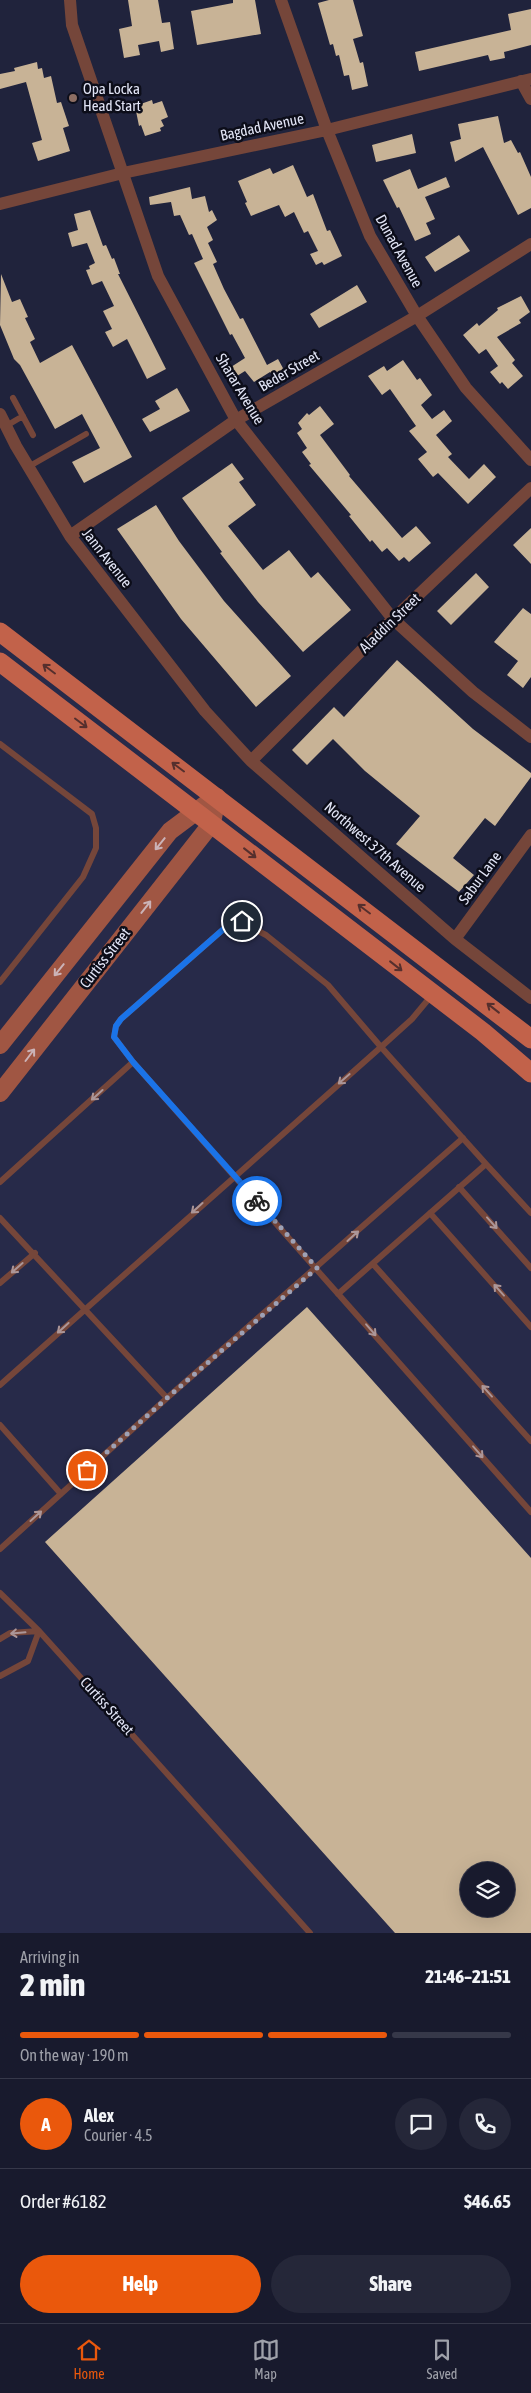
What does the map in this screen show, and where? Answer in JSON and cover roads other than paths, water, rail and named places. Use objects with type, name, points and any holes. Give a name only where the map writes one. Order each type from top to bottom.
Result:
[{"type":"main road","points":[[0,632],[531,1039]]},
{"type":"main road","points":[[0,662],[196,810],[531,1072]]},
{"type":"street","name":"Sharar Avenue","points":[[70,0],[72,26],[158,276],[236,420],[393,620],[473,692],[531,737]]},
{"type":"street","name":"Dunad Avenue","points":[[281,0],[327,130],[370,236],[417,316],[466,388],[531,460]]},
{"type":"street","name":"Bagdad Avenue","points":[[0,204],[123,173],[327,130],[526,80]]},
{"type":"street","points":[[526,80],[531,99]]},
{"type":"street","name":"Beder Street","points":[[70,536],[236,420],[417,316],[531,244]]},
{"type":"street","name":"Jann Avenue","points":[[0,414],[28,467],[70,536],[205,711]]},
{"type":"street","name":"Aladdin Street","points":[[251,761],[393,620],[531,488]]},
{"type":"street","name":"Northwest 37th Avenue","points":[[205,711],[251,761],[455,939],[531,998]]},
{"type":"street","points":[[212,823],[217,797]]},
{"type":"street","name":"Curtiss Street","points":[[0,1046],[170,831],[196,810],[217,797]]},
{"type":"street","name":"Curtiss Street","points":[[0,1093],[212,823]]},
{"type":"street","name":"Sabur Lane","points":[[455,939],[531,835]]},
{"type":"lane","points":[[13,398],[33,435]]},
{"type":"lane","points":[[6,426],[23,416]]},
{"type":"lane","points":[[28,467],[86,434]]},
{"type":"lane","points":[[0,744],[92,814],[96,828],[96,848],[83,876],[0,982]]},
{"type":"lane","points":[[531,1213],[381,1047],[328,985],[266,935],[235,919],[121,1019],[116,1026],[114,1037],[133,1062],[531,1512]]},
{"type":"lane","points":[[0,1385],[381,1047],[412,1019],[433,994]]},
{"type":"lane","points":[[0,1182],[133,1062]]},
{"type":"lane","points":[[0,1549],[167,1398],[463,1138]]},
{"type":"lane","points":[[338,1294],[486,1164]]},
{"type":"lane","points":[[459,1187],[531,1268]]},
{"type":"lane","points":[[430,1213],[531,1327]]},
{"type":"lane","points":[[0,1218],[35,1253],[167,1398]]},
{"type":"lane","points":[[0,1283],[35,1253]]},
{"type":"lane","points":[[373,1264],[531,1441]]},
{"type":"lane","points":[[0,1425],[61,1494]]},
{"type":"lane","name":"Curtiss Street","points":[[0,1593],[39,1631],[310,1933]]},
{"type":"lane","points":[[0,1639],[10,1633],[39,1631],[28,1660],[0,1676]]},
{"type":"place","name":"Opa Locka Head Start","points":[[73,98]]}]
